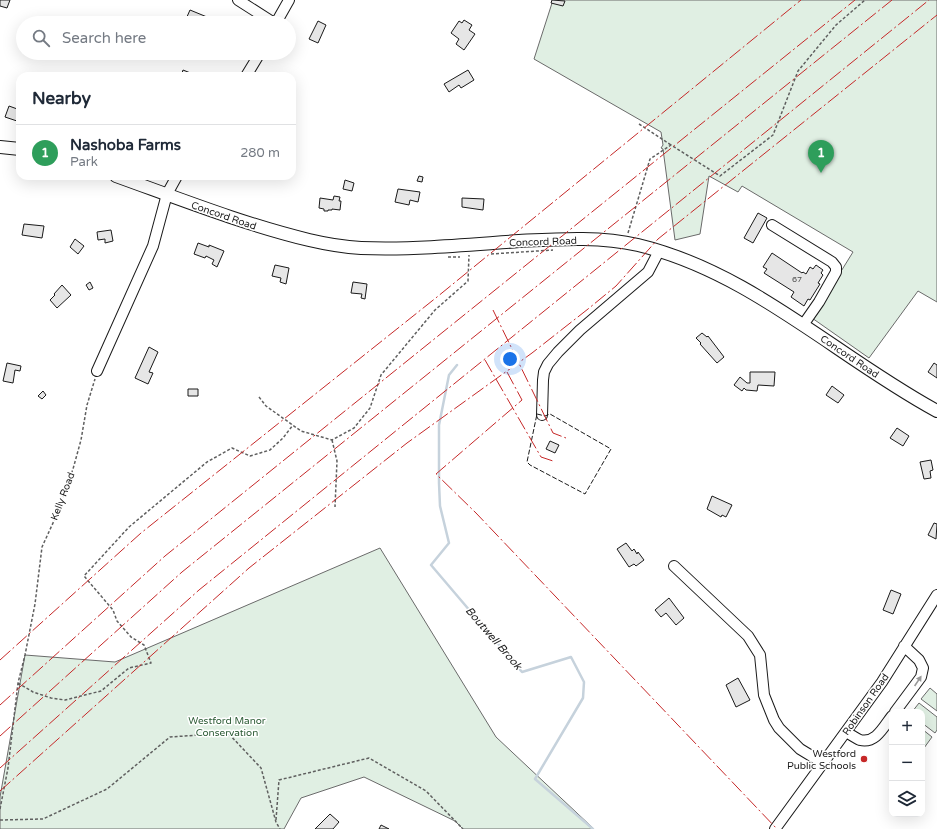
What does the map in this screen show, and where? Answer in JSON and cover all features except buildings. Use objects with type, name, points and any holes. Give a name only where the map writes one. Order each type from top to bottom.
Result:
[{"type":"main road","points":[[0,147],[16,149]]},
{"type":"main road","name":"Concord Road","points":[[127,180],[218,214],[265,229],[327,245],[361,248],[413,248],[566,239],[625,243],[659,251],[684,259],[744,288],[916,400],[937,411]]},
{"type":"street","points":[[238,0],[264,16]]},
{"type":"street","points":[[279,16],[289,0]]},
{"type":"street","points":[[248,72],[256,60]]},
{"type":"street","points":[[97,371],[153,246],[167,194],[175,180]]},
{"type":"street","points":[[772,226],[832,262],[836,267],[836,272],[803,325]]},
{"type":"street","points":[[542,415],[543,380],[544,372],[548,364],[580,330],[648,272],[659,251]]},
{"type":"street","points":[[674,566],[748,636],[760,655],[764,695],[774,720],[779,728],[800,749],[823,763]]},
{"type":"street","name":"Robinson Road","points":[[775,829],[882,682],[937,595]]},
{"type":"street","points":[[897,709],[921,677],[923,668],[919,660],[904,646]]},
{"type":"street","points":[[846,732],[860,740],[871,740],[877,737],[889,720]]},
{"type":"path","points":[[639,124],[720,176],[773,134],[798,71],[836,25],[865,0]]},
{"type":"path","points":[[625,243],[650,159],[671,145]]},
{"type":"path","points":[[484,254],[553,250]]},
{"type":"path","points":[[448,257],[473,254]]},
{"type":"path","points":[[259,396],[266,406],[301,431],[332,440],[354,428],[370,408],[381,375],[406,347],[435,310],[468,281],[469,255]]},
{"type":"path","name":"Kelly Road","points":[[0,809],[8,768],[18,684],[35,604],[42,547],[58,512],[73,469],[81,440],[87,405],[97,371]]},
{"type":"path","points":[[18,684],[33,692],[51,698],[65,700],[101,691],[129,668],[151,663],[144,645],[131,637],[117,621],[114,610],[84,576],[129,527],[207,462],[232,448],[250,456],[270,450],[283,438],[293,425]]},
{"type":"path","points":[[332,440],[337,461],[335,507]]},
{"type":"path","points":[[0,820],[43,819],[107,790],[170,737],[228,732],[261,768],[276,822],[280,829]]},
{"type":"path","points":[[276,822],[279,780],[369,758],[426,791],[463,829]]},
{"type":"green space","points":[[553,0],[937,0],[937,302],[918,291],[869,358],[812,318],[853,252],[742,186],[738,192],[709,176],[700,234],[675,240],[663,149],[661,148],[663,145],[661,132],[534,59]]},
{"type":"green space","name":"Westford Manor Conservation","points":[[380,548],[496,737],[594,829],[463,829],[455,821],[364,777],[301,798],[284,829],[0,829],[0,797],[25,655],[115,662]]},
{"type":"green space","points":[[930,688],[937,694],[937,711],[921,699]]},
{"type":"green space","points":[[919,703],[937,717],[937,730],[935,733],[925,725],[925,709],[914,709]]},
{"type":"green space","points":[[925,731],[932,737],[925,747]]},
{"type":"waterway","name":"Boutwell Brook","points":[[457,365],[449,375],[439,425],[440,506],[449,543],[431,565],[522,672],[571,657],[584,682],[583,698],[535,779],[593,829]]},
{"type":"fence","points":[[537,414],[545,416],[550,414],[611,449],[585,494],[527,462],[537,414]]},
{"type":"power","points":[[0,660],[141,533],[437,297],[801,0]]},
{"type":"power","points":[[0,705],[165,556],[855,0]]},
{"type":"power","points":[[0,736],[182,572],[892,0]]},
{"type":"power","points":[[0,768],[199,590],[929,0]]},
{"type":"power","points":[[0,791],[249,568],[407,443],[532,353],[588,309],[616,286],[658,239],[937,15]]},
{"type":"power","points":[[493,310],[553,433],[566,438]]},
{"type":"power","points":[[485,360],[541,457],[553,461]]},
{"type":"power","points":[[507,372],[522,400],[436,474],[476,513],[777,829]]},
{"type":"place","name":"Nashoba Farms","points":[[821,173]]},
{"type":"place","name":"Westford Public Schools","points":[[864,759]]}]
